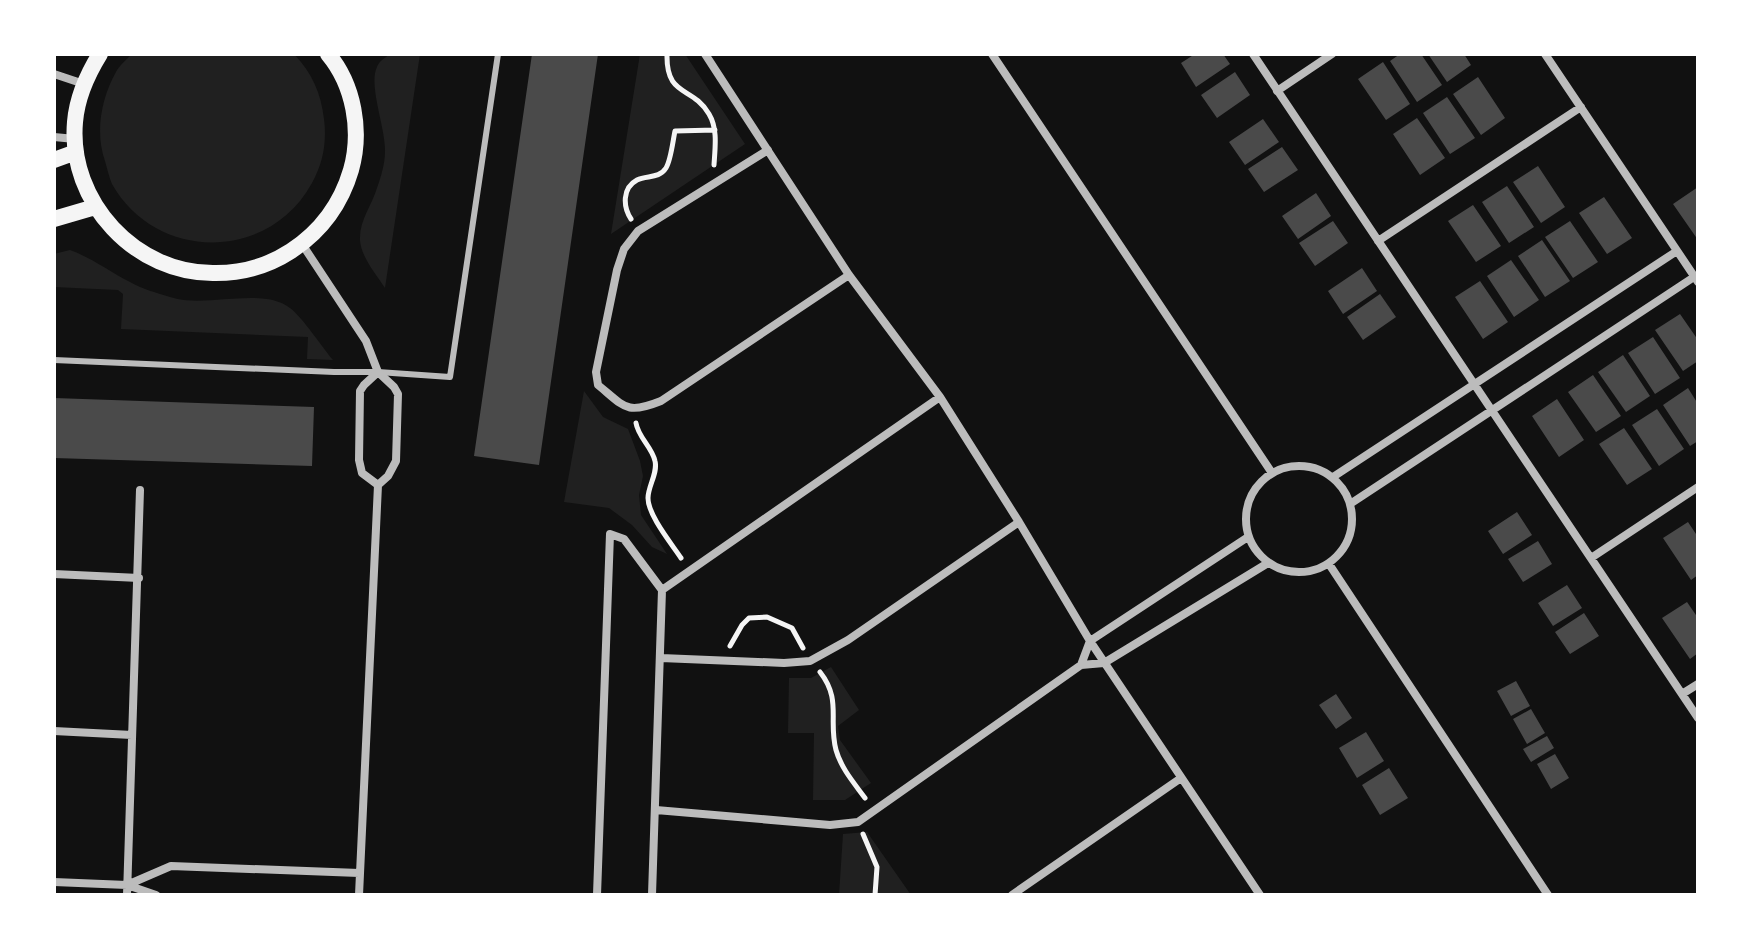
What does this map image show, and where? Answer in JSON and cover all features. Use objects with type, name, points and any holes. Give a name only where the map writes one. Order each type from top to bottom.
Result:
[{"type":"main road","points":[[100,54],[89,71],[76,111],[75,146],[82,180],[95,207],[130,246],[153,260],[177,269],[203,273],[230,273],[280,258],[302,244],[335,207],[353,161],[355,136],[354,111],[338,57]]},
{"type":"main road","points":[[54,160],[75,146]]},
{"type":"main road","points":[[54,219],[95,207]]},
{"type":"street","points":[[705,54],[849,275],[940,397],[1104,663],[1260,895]]},
{"type":"street","points":[[992,54],[1272,473]]},
{"type":"street","points":[[1253,54],[1698,718]]},
{"type":"street","points":[[1277,91],[1332,54]]},
{"type":"street","points":[[1350,504],[1696,280],[1545,54]]},
{"type":"street","points":[[54,74],[84,84]]},
{"type":"street","points":[[1378,241],[1581,107]]},
{"type":"street","points":[[54,137],[75,146]]},
{"type":"street","points":[[768,150],[638,231],[624,249],[596,372],[598,385],[625,407],[639,410],[661,401],[849,275]]},
{"type":"street","points":[[302,244],[366,341],[378,372],[398,394],[396,461],[388,476],[378,485],[359,895]]},
{"type":"street","points":[[1333,477],[1677,251]]},
{"type":"street","points":[[378,372],[360,391],[359,460],[362,473],[378,485]]},
{"type":"street","points":[[662,590],[940,397]]},
{"type":"street","points":[[1305,466],[1333,477],[1345,492],[1353,519],[1351,532],[1339,555],[1329,564],[1314,571],[1298,573],[1282,570],[1256,552],[1248,537],[1246,509],[1260,483],[1272,473],[1288,467],[1305,466]]},
{"type":"street","points":[[1591,558],[1698,487]]},
{"type":"street","points":[[127,890],[140,490]]},
{"type":"street","points":[[661,658],[784,663],[810,661],[848,640],[1019,522]]},
{"type":"street","points":[[597,895],[610,534],[624,539],[662,590],[652,895]]},
{"type":"street","points":[[1081,665],[1090,641],[1248,537]]},
{"type":"street","points":[[656,810],[830,825],[858,822],[1081,665],[1104,663],[1268,563]]},
{"type":"street","points":[[1329,564],[1548,895]]},
{"type":"street","points":[[54,574],[139,578]]},
{"type":"street","points":[[1682,694],[1698,684]]},
{"type":"street","points":[[54,731],[132,735]]},
{"type":"street","points":[[1012,895],[1181,778]]},
{"type":"street","points":[[127,890],[171,866],[359,873]]},
{"type":"street","points":[[54,882],[156,895]]},
{"type":"lane","points":[[54,360],[450,377],[498,54]]},
{"type":"path","points":[[667,54],[669,73],[675,87],[695,97],[709,114],[715,130],[711,185]]},
{"type":"path","points":[[638,231],[624,201],[628,189],[637,180],[658,175],[666,168],[675,131],[715,130]]},
{"type":"path","points":[[639,410],[636,426],[655,462],[648,496],[651,509],[689,571]]},
{"type":"path","points":[[721,661],[749,618],[767,617],[792,628],[810,661],[827,681],[834,702],[836,749],[843,767],[875,812]]},
{"type":"path","points":[[858,822],[877,867],[875,895]]},
{"type":"shaded area","points":[[132,54],[294,54],[311,76],[318,92],[325,136],[316,175],[293,209],[269,227],[241,239],[212,242],[183,239],[156,228],[131,210],[112,184],[102,150],[100,127],[103,104],[111,82]]},
{"type":"shaded area","points":[[390,54],[420,54],[385,288],[366,259],[360,240],[385,156],[375,75],[379,63]]},
{"type":"shaded area","points":[[640,54],[685,54],[745,144],[611,234]]},
{"type":"shaded area","points":[[70,250],[135,284],[170,297],[200,301],[249,298],[278,302],[295,313],[333,360],[307,359],[308,337],[121,329],[123,294],[118,290],[54,287],[54,254]]},
{"type":"shaded area","points":[[584,391],[603,417],[628,429],[643,476],[639,495],[641,515],[667,554],[652,547],[632,525],[609,508],[564,502]]},
{"type":"shaded area","points":[[831,667],[859,710],[838,726],[840,740],[871,783],[845,800],[813,800],[814,733],[788,733],[789,678],[811,678]]},
{"type":"shaded area","points":[[867,832],[911,895],[839,895],[843,834]]},
{"type":"building","points":[[532,54],[598,54],[539,465],[474,456]]},
{"type":"building","points":[[1195,54],[1223,54],[1230,64],[1196,87],[1181,63]]},
{"type":"building","points":[[1400,54],[1421,54],[1442,85],[1417,102],[1390,61]]},
{"type":"building","points":[[1428,54],[1464,54],[1471,65],[1447,82]]},
{"type":"building","points":[[1383,62],[1410,104],[1386,120],[1358,79]]},
{"type":"building","points":[[1235,72],[1250,95],[1217,118],[1201,95]]},
{"type":"building","points":[[1478,77],[1505,118],[1481,135],[1453,94]]},
{"type":"building","points":[[1447,97],[1475,138],[1450,154],[1423,113]]},
{"type":"building","points":[[1417,118],[1445,158],[1420,175],[1393,134]]},
{"type":"building","points":[[1263,119],[1279,142],[1245,165],[1229,142]]},
{"type":"building","points":[[1282,147],[1298,170],[1264,192],[1248,169]]},
{"type":"building","points":[[1538,166],[1565,207],[1541,223],[1513,182]]},
{"type":"building","points":[[1507,186],[1534,227],[1509,243],[1482,202]]},
{"type":"building","points":[[1698,187],[1698,240],[1673,204]]},
{"type":"building","points":[[1316,193],[1331,216],[1298,239],[1282,216]]},
{"type":"building","points":[[1604,197],[1632,238],[1607,254],[1579,213]]},
{"type":"building","points":[[1473,205],[1501,246],[1476,262],[1448,221]]},
{"type":"building","points":[[1333,221],[1348,243],[1315,266],[1299,243]]},
{"type":"building","points":[[1570,221],[1598,262],[1573,278],[1545,237]]},
{"type":"building","points":[[1542,240],[1570,281],[1545,297],[1518,256]]},
{"type":"building","points":[[1511,260],[1539,300],[1514,317],[1487,276]]},
{"type":"building","points":[[1362,268],[1377,291],[1343,314],[1328,291]]},
{"type":"building","points":[[1480,281],[1508,322],[1483,339],[1455,297]]},
{"type":"building","points":[[1380,294],[1396,317],[1363,340],[1347,317]]},
{"type":"building","points":[[1680,314],[1698,340],[1698,361],[1683,371],[1655,330]]},
{"type":"building","points":[[1653,337],[1680,378],[1655,394],[1628,353]]},
{"type":"building","points":[[1623,355],[1650,396],[1626,412],[1598,372]]},
{"type":"building","points":[[1593,375],[1621,416],[1596,432],[1568,392]]},
{"type":"building","points":[[1688,388],[1698,404],[1698,441],[1690,446],[1663,405]]},
{"type":"building","points":[[54,398],[314,407],[312,466],[54,458]]},
{"type":"building","points":[[1557,399],[1584,440],[1559,457],[1532,416]]},
{"type":"building","points":[[1657,409],[1684,449],[1659,466],[1632,425]]},
{"type":"building","points":[[1624,428],[1652,469],[1627,485],[1599,444]]},
{"type":"building","points":[[1517,512],[1532,535],[1503,554],[1488,531]]},
{"type":"building","points":[[1688,522],[1698,537],[1698,575],[1691,580],[1663,538]]},
{"type":"building","points":[[1538,541],[1552,564],[1523,582],[1508,559]]},
{"type":"building","points":[[1567,585],[1582,608],[1553,626],[1538,603]]},
{"type":"building","points":[[1687,602],[1698,618],[1698,653],[1690,659],[1662,618]]},
{"type":"building","points":[[1584,613],[1599,636],[1570,654],[1555,632]]},
{"type":"building","points":[[1516,681],[1530,706],[1511,716],[1497,691]]},
{"type":"building","points":[[1336,694],[1352,718],[1336,729],[1319,705]]},
{"type":"building","points":[[1531,709],[1545,733],[1527,744],[1513,719]]},
{"type":"building","points":[[1366,732],[1384,761],[1357,778],[1339,748]]},
{"type":"building","points":[[1547,736],[1554,748],[1531,762],[1523,749]]},
{"type":"building","points":[[1555,754],[1569,778],[1551,789],[1537,764]]},
{"type":"building","points":[[1389,768],[1408,798],[1380,815],[1362,785]]}]
